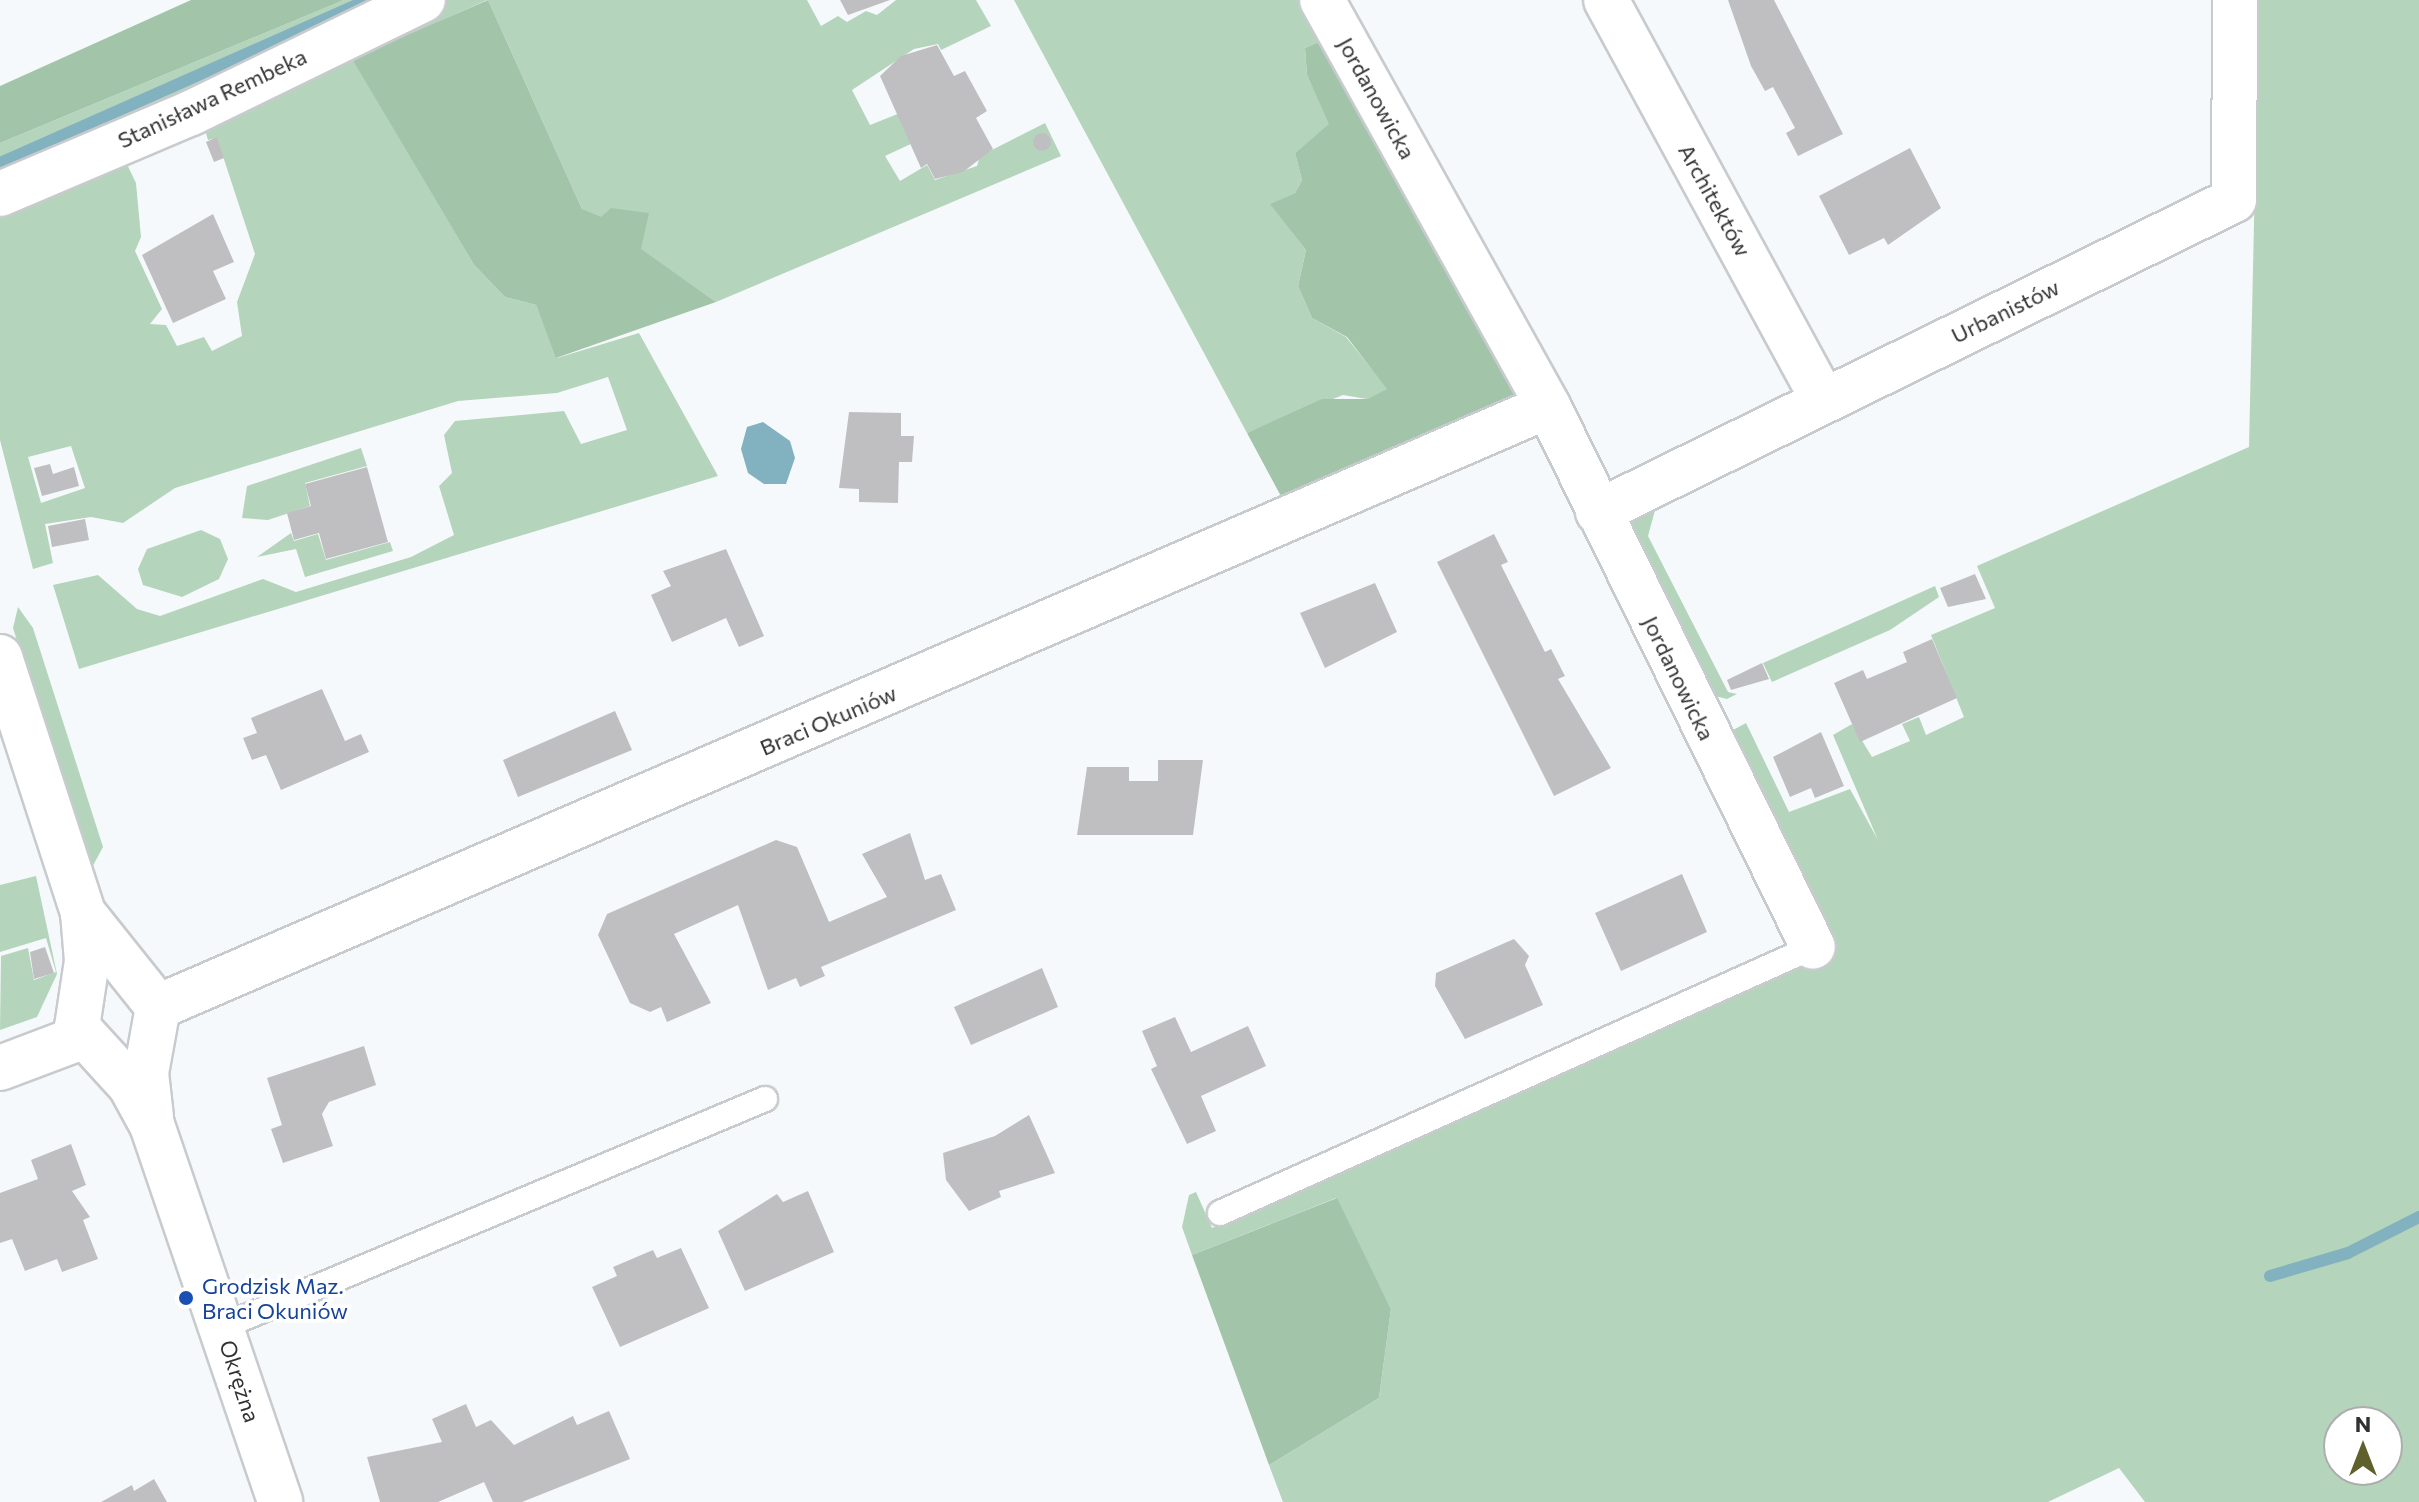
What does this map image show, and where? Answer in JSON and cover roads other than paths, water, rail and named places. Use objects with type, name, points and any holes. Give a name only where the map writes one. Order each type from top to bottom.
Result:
[{"type":"street","name":"Stanisława Rembeka","points":[[0,194],[191,113],[423,0]]},
{"type":"street","name":"Jordanowicka","points":[[1322,0],[1548,406],[1813,947]]},
{"type":"street","name":"Architektów","points":[[1606,0],[1823,399]]},
{"type":"street","name":"Urbanistów","points":[[1598,512],[2234,200],[2235,0]]},
{"type":"street","name":"Braci Okuniów","points":[[148,1009],[1548,406]]},
{"type":"street","points":[[0,657],[83,913],[89,1029]]},
{"type":"street","points":[[83,913],[148,1009]]},
{"type":"street","points":[[0,1068],[89,1029],[107,977],[148,1009]]},
{"type":"street","points":[[89,1029],[130,1056],[148,1009]]},
{"type":"street","name":"Okrężna","points":[[148,1009],[152,1125]]},
{"type":"street","name":"Okrężna","points":[[89,1029],[152,1125],[280,1502]]},
{"type":"lane","points":[[1220,1213],[1813,947]]},
{"type":"lane","points":[[222,1327],[765,1099]]},
{"type":"water","points":[[763,422],[790,441],[795,458],[786,484],[764,484],[748,473],[741,449],[747,427]]},
{"type":"waterway","points":[[0,163],[367,0]]},
{"type":"waterway","points":[[2270,1276],[2348,1253],[2419,1217]]},
{"type":"place","name":"Grodzisk Maz. Braci Okuniów","points":[[186,1298]]}]
